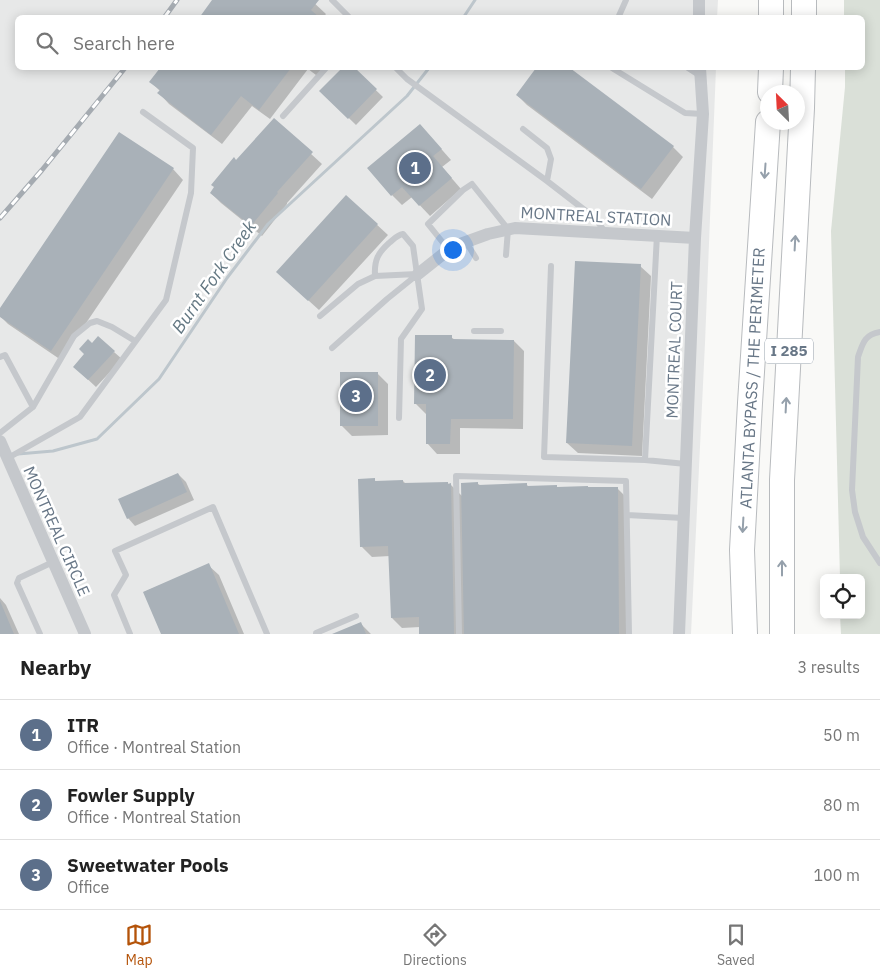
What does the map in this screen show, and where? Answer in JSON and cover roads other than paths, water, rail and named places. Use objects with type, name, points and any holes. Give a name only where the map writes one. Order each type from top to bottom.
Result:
[{"type":"highway","points":[[771,0],[771,15]]},
{"type":"highway","points":[[804,0],[804,15]]},
{"type":"highway","points":[[770,85],[771,70]]},
{"type":"highway","name":"I 285","points":[[782,634],[782,480],[803,70]]},
{"type":"highway","name":"ATLANTA BYPASS / THE PERIMETER","points":[[745,634],[742,550],[767,130]]},
{"type":"highway","points":[[782,602],[787,634]]},
{"type":"street","points":[[699,0],[699,15]]},
{"type":"street","name":"MONTREAL COURT","points":[[679,634],[695,238],[702,114],[700,72]]},
{"type":"street","name":"MONTREAL STATION","points":[[418,274],[452,247],[488,234],[515,228],[695,238]]},
{"type":"street","name":"MONTREAL CIRCLE","points":[[0,441],[85,634]]},
{"type":"lane","points":[[332,0],[347,15]]},
{"type":"lane","points":[[619,15],[626,0]]},
{"type":"lane","points":[[283,116],[324,70]]},
{"type":"lane","points":[[398,70],[407,79],[595,218],[605,232]]},
{"type":"lane","points":[[615,70],[685,113],[702,114]]},
{"type":"lane","points":[[8,458],[80,417],[166,300],[191,193],[193,148],[143,112]]},
{"type":"lane","points":[[523,129],[547,148],[551,159],[547,181]]},
{"type":"lane","points":[[448,249],[428,224],[463,190],[472,184],[508,229],[506,255]]},
{"type":"lane","points":[[375,276],[374,268],[379,253],[398,235],[403,234],[413,246],[422,309],[401,339],[399,418]]},
{"type":"lane","points":[[645,460],[657,235]]},
{"type":"lane","points":[[466,242],[476,258]]},
{"type":"lane","points":[[551,266],[544,457],[645,460],[686,464]]},
{"type":"lane","points":[[320,316],[358,284],[375,276],[418,274]]},
{"type":"lane","points":[[332,348],[418,274]]},
{"type":"lane","points":[[0,433],[33,407],[74,336],[90,323],[97,321],[112,327],[135,341]]},
{"type":"lane","points":[[474,330],[501,331]]},
{"type":"lane","points":[[880,332],[872,333],[865,340],[858,357],[852,490],[855,512],[863,537],[880,562]]},
{"type":"lane","points":[[0,357],[4,355],[33,407]]},
{"type":"lane","points":[[459,634],[456,476],[626,481],[629,634]]},
{"type":"lane","points":[[130,634],[114,595],[126,575],[115,551],[213,507],[267,634]]},
{"type":"lane","points":[[627,515],[684,518]]},
{"type":"lane","points":[[40,634],[17,583],[19,578],[53,562]]},
{"type":"lane","points":[[316,634],[356,616]]},
{"type":"waterway","name":"Burnt Fork Creek","points":[[465,15],[475,0]]},
{"type":"waterway","name":"Burnt Fork Creek","points":[[18,454],[53,451],[97,439],[159,379],[227,278],[268,224],[407,96],[427,70]]},
{"type":"railway","points":[[166,15],[177,0]]},
{"type":"railway","points":[[0,218],[42,170],[123,70]]},
{"type":"place","name":"ITR","points":[[415,168]]},
{"type":"place","name":"Fowler Supply","points":[[430,375]]},
{"type":"place","name":"Sweetwater Pools","points":[[356,396]]}]
